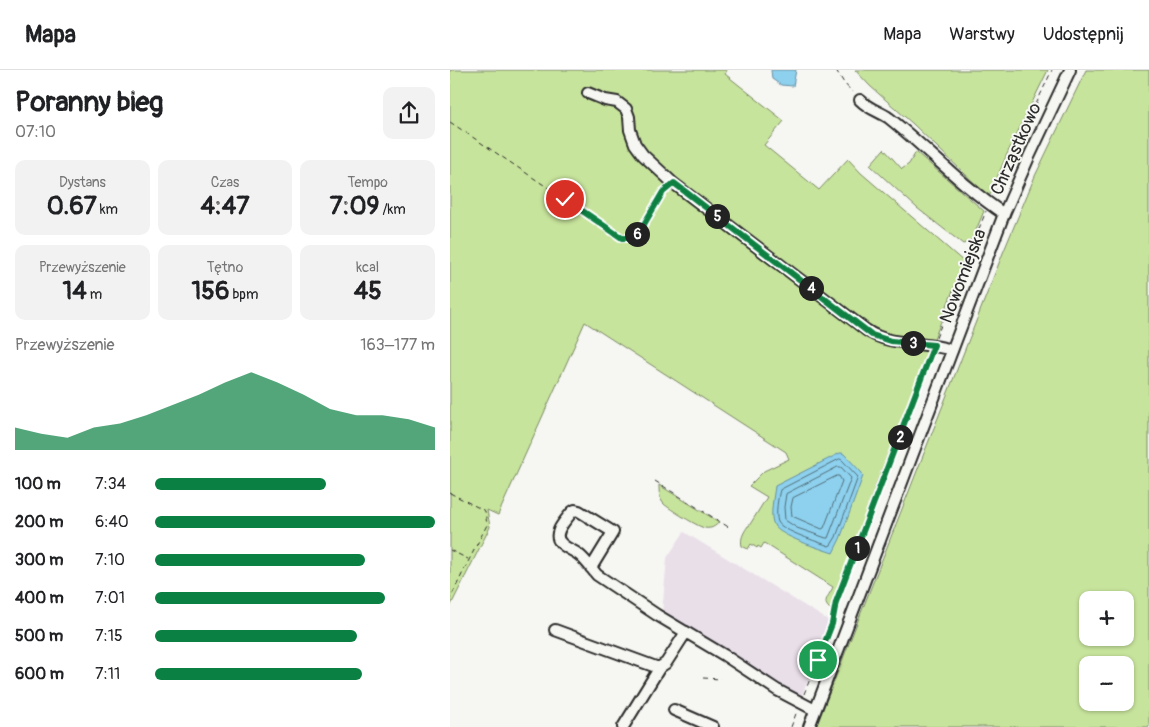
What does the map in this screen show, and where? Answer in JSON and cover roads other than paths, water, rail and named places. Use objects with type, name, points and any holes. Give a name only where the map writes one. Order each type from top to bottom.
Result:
[{"type":"street","name":"Chrząstkowo","points":[[1004,214],[1070,70]]},
{"type":"street","name":"Nowomiejska","points":[[588,93],[605,100],[617,102],[626,109],[635,144],[643,155],[674,183],[872,335],[891,341],[934,345],[952,350]]},
{"type":"street","points":[[860,100],[866,107],[887,117],[989,204],[1004,214]]},
{"type":"street","name":"Nowomiejska","points":[[809,727],[1004,214]]},
{"type":"street","points":[[591,568],[613,532],[575,510],[558,531],[557,537],[560,543],[580,555],[591,568],[597,575],[777,690],[815,710]]},
{"type":"street","points":[[555,630],[660,667]]},
{"type":"street","points":[[623,727],[660,667],[666,663],[686,632]]},
{"type":"street","points":[[674,710],[713,727]]},
{"type":"water","points":[[771,70],[796,70],[793,86],[781,85],[772,79]]},
{"type":"water","points":[[840,453],[844,454],[863,476],[833,553],[801,542],[777,529],[774,525],[772,511],[775,486]]}]
